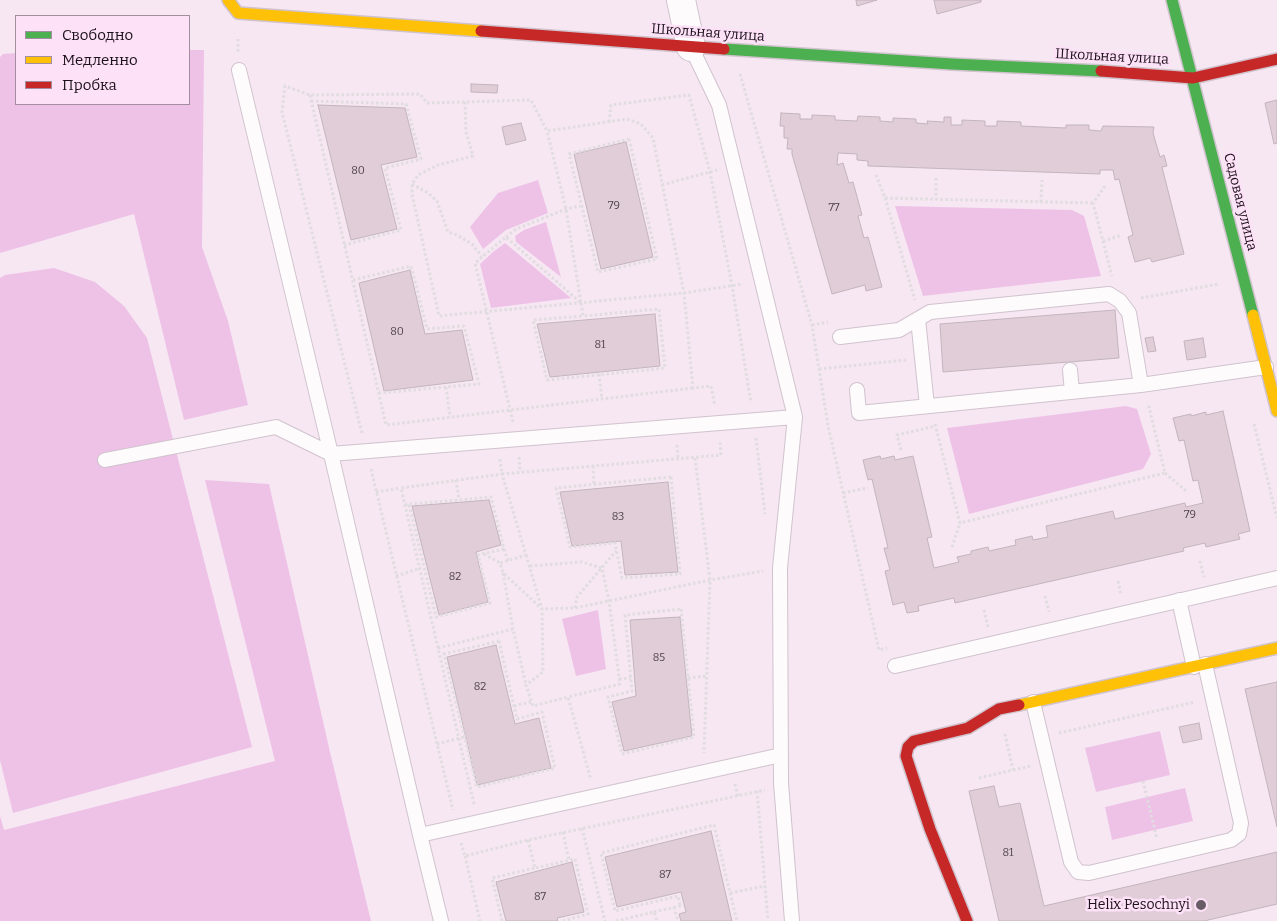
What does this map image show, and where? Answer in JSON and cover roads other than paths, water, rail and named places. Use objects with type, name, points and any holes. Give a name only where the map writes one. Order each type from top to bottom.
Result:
[{"type":"street","name":"Школьная улица","points":[[228,0],[238,13],[691,47],[952,64],[1141,73],[1194,78],[1277,59]]},
{"type":"street","points":[[681,0],[691,47]]},
{"type":"street","name":"Садовая улица","points":[[1172,0],[1194,78],[1277,411]]},
{"type":"street","points":[[967,921],[930,829],[906,756],[908,747],[914,741],[968,728],[999,709],[1277,648]]},
{"type":"lane","points":[[691,47],[720,105],[795,418],[780,568],[781,786],[792,921]]},
{"type":"lane","points":[[238,70],[441,921]]},
{"type":"lane","points":[[840,337],[899,330],[930,312],[1109,294],[1120,301],[1129,313],[1141,385]]},
{"type":"lane","points":[[918,319],[927,406]]},
{"type":"lane","points":[[857,390],[859,413],[1141,385],[1266,367]]},
{"type":"lane","points":[[1070,370],[1072,392]]},
{"type":"lane","points":[[105,460],[276,427],[331,454],[795,418]]},
{"type":"lane","points":[[894,666],[1277,578]]},
{"type":"lane","points":[[1033,702],[1071,862],[1078,872],[1089,873],[1230,840],[1239,834],[1241,823],[1212,698],[1199,665],[1179,600]]},
{"type":"lane","points":[[420,835],[781,755]]},
{"type":"place","name":"Helix Pesochnyi","points":[[1201,905]]}]
